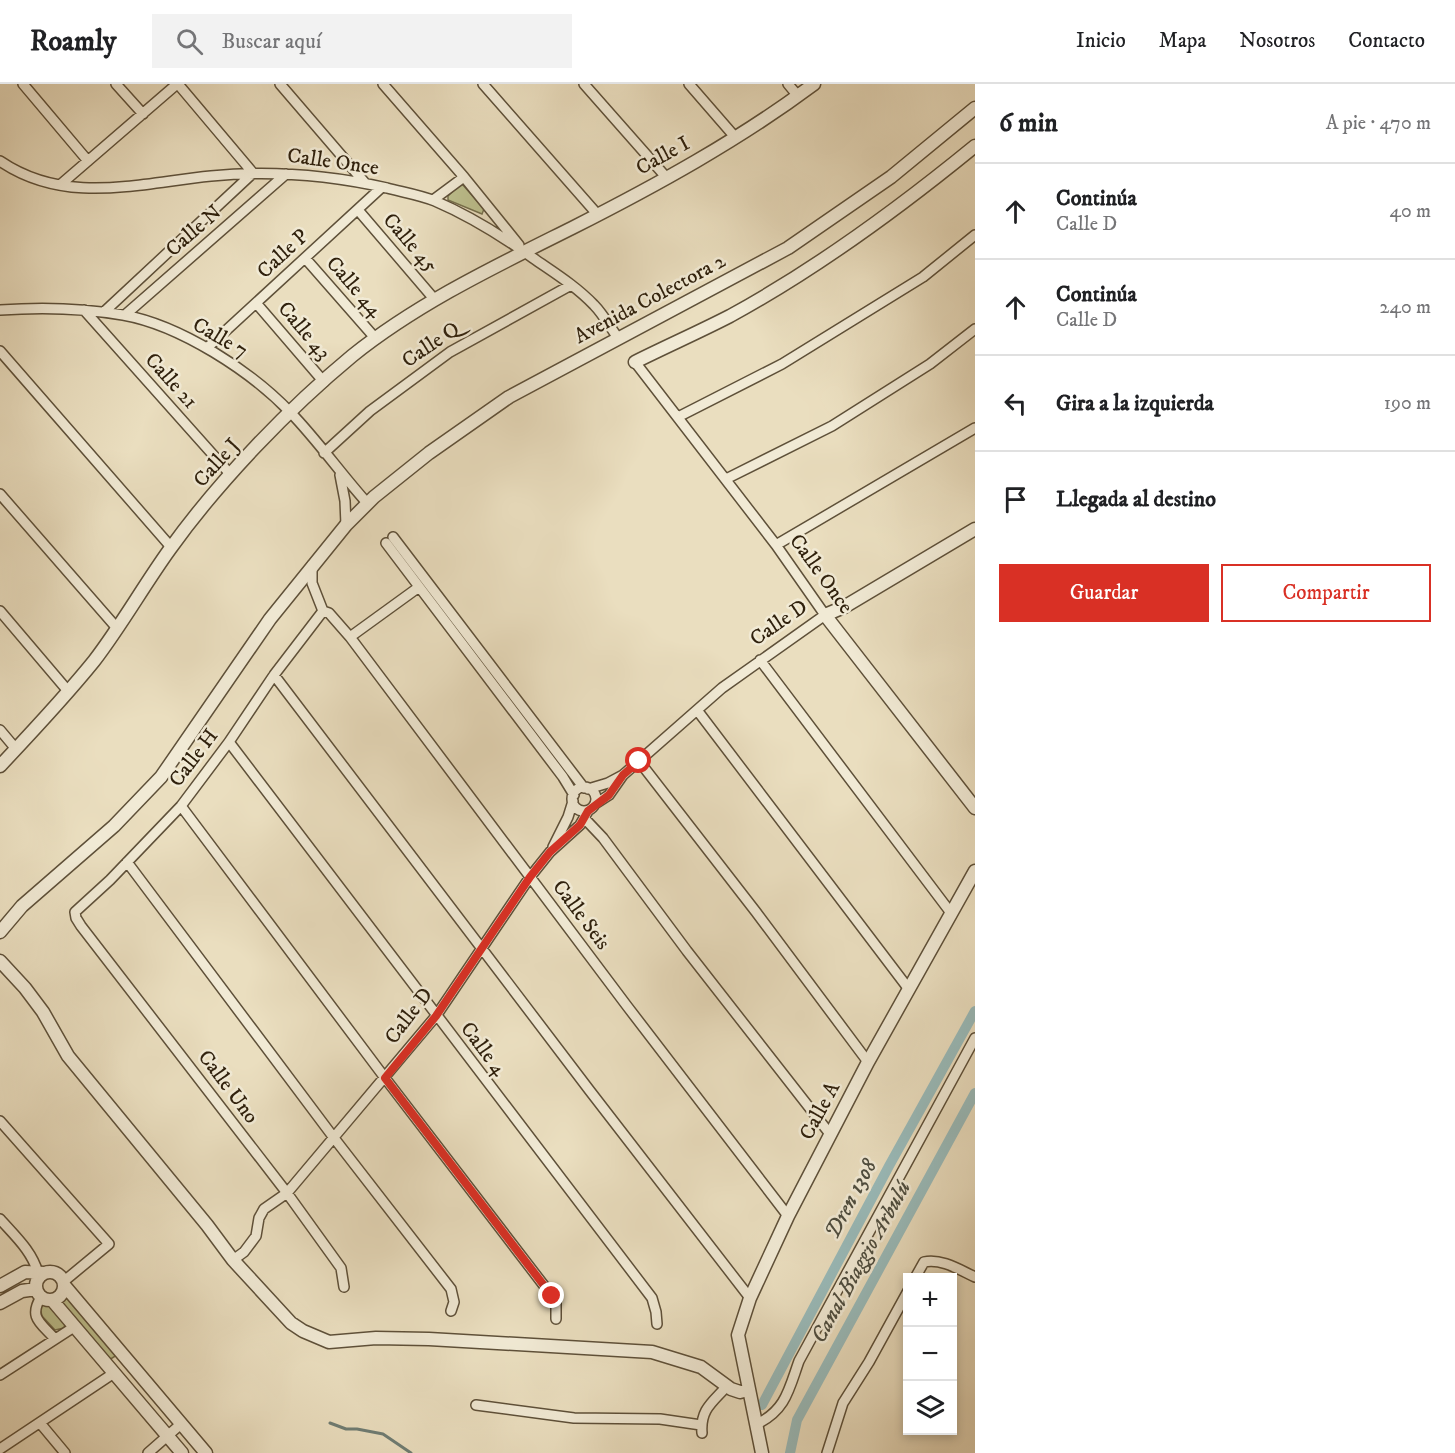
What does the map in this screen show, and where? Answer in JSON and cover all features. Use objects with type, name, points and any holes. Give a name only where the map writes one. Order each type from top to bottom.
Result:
[{"type":"street","points":[[23,84],[88,161]]},
{"type":"street","points":[[116,84],[143,114]]},
{"type":"street","points":[[60,185],[178,84],[253,173]]},
{"type":"street","points":[[280,84],[365,183]]},
{"type":"street","points":[[383,84],[464,177],[525,252]]},
{"type":"street","points":[[483,84],[598,215]]},
{"type":"street","points":[[584,84],[666,177]]},
{"type":"street","points":[[689,84],[735,137]]},
{"type":"street","points":[[788,84],[798,96]]},
{"type":"street","name":"Calle I","points":[[525,252],[598,215],[735,137],[814,84]]},
{"type":"street","name":"Avenida Colectora 2","points":[[0,932],[22,906],[114,826],[161,777],[270,619],[346,525],[368,504],[429,453],[509,397],[788,248],[891,177],[975,108]]},
{"type":"street","points":[[635,362],[730,316],[821,262],[906,202],[975,146]]},
{"type":"street","name":"Calle Once","points":[[0,161],[38,179],[88,189],[122,188],[253,173],[306,174],[365,183],[433,200],[485,226],[571,285],[594,305],[618,338]]},
{"type":"street","name":"Calle N","points":[[104,312],[253,173]]},
{"type":"street","name":"Calle N","points":[[125,315],[286,174]]},
{"type":"street","points":[[433,200],[464,177]]},
{"type":"street","name":"Calle P","points":[[207,348],[382,187]]},
{"type":"street","name":"Calle 45","points":[[358,210],[435,300]]},
{"type":"street","points":[[678,417],[782,364],[923,277],[975,235]]},
{"type":"street","name":"Calle J","points":[[0,766],[95,659],[171,547],[231,475],[291,413],[351,357],[376,339],[435,300],[525,252]]},
{"type":"street","name":"Calle 44","points":[[305,258],[376,339]]},
{"type":"street","name":"Calle Q","points":[[324,453],[370,411],[450,352],[571,285]]},
{"type":"street","name":"Calle 43","points":[[256,303],[324,382]]},
{"type":"street","name":"Calle 7","points":[[0,310],[40,307],[125,315],[177,333],[207,348],[252,379],[291,413],[368,504]]},
{"type":"street","name":"Calle 21","points":[[84,310],[231,475]]},
{"type":"street","points":[[726,479],[832,426],[930,364],[975,329]]},
{"type":"street","points":[[0,351],[171,547]]},
{"type":"street","name":"Calle Once","points":[[635,362],[776,545],[825,615],[975,808]]},
{"type":"street","points":[[776,545],[975,428]]},
{"type":"street","points":[[339,472],[345,501],[346,525]]},
{"type":"street","points":[[0,494],[116,627]]},
{"type":"street","name":"Calle D","points":[[586,788],[608,783],[623,775],[697,710],[760,660],[825,615],[844,607],[975,529]]},
{"type":"street","points":[[589,811],[579,810],[563,777],[419,587],[390,540],[586,788],[595,794],[589,811],[603,838],[694,960],[830,1134]]},
{"type":"street","points":[[312,565],[312,583],[323,611]]},
{"type":"street","points":[[350,637],[419,587]]},
{"type":"street","points":[[0,611],[68,691]]},
{"type":"street","name":"Calle Seis","points":[[323,611],[329,613],[350,637],[788,1216]]},
{"type":"street","name":"Calle H","points":[[75,912],[162,828],[181,806],[229,742],[274,675],[323,611]]},
{"type":"street","points":[[760,660],[951,913]]},
{"type":"street","points":[[274,675],[750,1298]]},
{"type":"street","points":[[697,710],[908,988]]},
{"type":"street","points":[[0,730],[16,749]]},
{"type":"street","name":"Calle 4","points":[[229,742],[652,1298],[657,1324]]},
{"type":"street","points":[[639,761],[868,1062]]},
{"type":"street","name":"Calle D","points":[[233,1260],[244,1252],[256,1236],[259,1218],[264,1209],[286,1193],[436,1016],[530,877],[550,852],[589,811],[609,795],[623,775]]},
{"type":"street","points":[[573,798],[579,789],[586,788]]},
{"type":"street","name":"Calle D","points":[[550,852],[568,817],[573,798]]},
{"type":"street","points":[[181,806],[552,1296],[556,1303],[556,1319]]},
{"type":"street","points":[[127,862],[334,1138],[451,1289],[454,1302],[451,1311]]},
{"type":"street","name":"Calle A","points":[[762,1453],[738,1335],[750,1298],[830,1134],[908,988],[975,871]]},
{"type":"street","name":"Calle Uno","points":[[75,912],[81,926],[341,1268],[344,1287]]},
{"type":"street","points":[[0,961],[43,1012],[68,1056],[233,1260],[291,1323],[315,1338],[329,1342],[376,1338],[439,1339],[652,1352],[701,1367],[727,1386],[740,1392],[747,1387]]},
{"type":"street","points":[[757,1424],[772,1416],[781,1404],[799,1360],[975,1038]]},
{"type":"street","points":[[0,1121],[5,1130],[109,1244],[64,1284],[61,1294],[43,1295],[22,1291],[0,1303]]},
{"type":"street","points":[[0,1219],[30,1253],[41,1273]]},
{"type":"street","points":[[918,1273],[924,1262],[928,1261],[949,1265],[975,1277]]},
{"type":"street","points":[[0,1286],[25,1272],[57,1274],[206,1453]]},
{"type":"street","points":[[41,1273],[37,1280],[43,1295],[74,1327],[182,1453]]},
{"type":"street","points":[[43,1295],[35,1306],[36,1316],[55,1339]]},
{"type":"street","points":[[827,1453],[843,1403],[869,1362],[903,1300]]},
{"type":"street","points":[[0,1375],[74,1327]]},
{"type":"street","points":[[0,1449],[114,1373]]},
{"type":"street","points":[[476,1405],[574,1418],[660,1419],[702,1429],[701,1420],[704,1412],[727,1386]]},
{"type":"street","points":[[40,1423],[65,1453]]},
{"type":"street","points":[[148,1453],[182,1424]]},
{"type":"green space","points":[[459,185],[463,185],[484,209],[482,214],[448,200],[448,196]]},
{"type":"green space","points":[[66,1294],[117,1355],[109,1360],[60,1302]]},
{"type":"green space","points":[[43,1304],[49,1305],[65,1324],[64,1328],[55,1330],[42,1316],[40,1308]]},
{"type":"waterway","name":"Dren 1308","points":[[762,1405],[889,1166],[975,1011]]},
{"type":"waterway","name":"Canal Biaggio Arbulú","points":[[790,1453],[797,1420],[975,1093]]},
{"type":"waterway","points":[[330,1423],[346,1429],[383,1434],[411,1453]]},
{"type":"route","points":[[552,1296],[385,1078],[436,1016],[530,877],[550,852],[580,825],[588,811],[609,795],[623,775],[639,761]]}]
